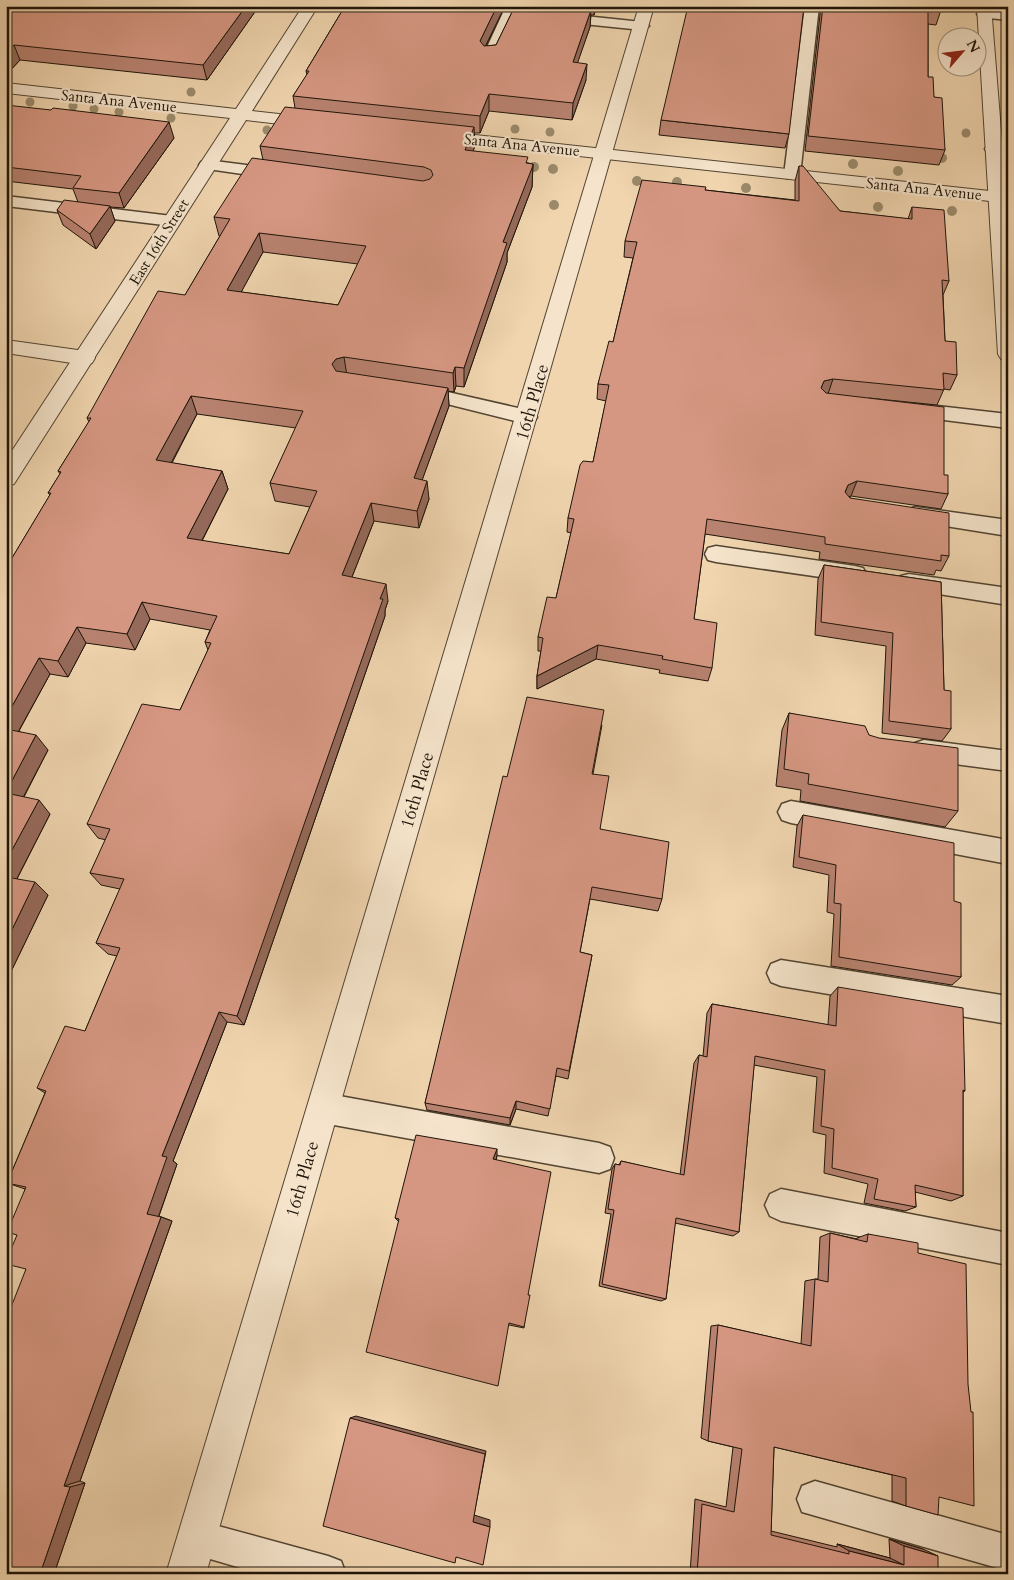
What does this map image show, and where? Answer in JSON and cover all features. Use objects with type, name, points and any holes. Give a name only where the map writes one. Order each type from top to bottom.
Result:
[{"type":"street","name":"East 16th Street","points":[[6,478],[311,6]]},
{"type":"street","points":[[984,10],[1001,150],[1008,354]]},
{"type":"street","name":"16th Place","points":[[186,1574],[644,16]]},
{"type":"street","name":"Santa Ana Avenue","points":[[6,88],[328,124]]},
{"type":"street","name":"Santa Ana Avenue","points":[[417,134],[792,176],[1002,197]]},
{"type":"street","points":[[6,346],[85,358]]},
{"type":"lane","points":[[792,176],[812,6]]},
{"type":"lane","points":[[489,58],[511,9],[644,16]]},
{"type":"lane","points":[[984,10],[1008,16]]},
{"type":"lane","points":[[207,165],[296,177]]},
{"type":"lane","points":[[6,201],[172,222]]},
{"type":"lane","points":[[393,390],[439,396],[527,417]]},
{"type":"lane","points":[[894,409],[1008,421]]},
{"type":"lane","points":[[900,513],[1008,528]]},
{"type":"lane","points":[[716,554],[1008,597]]},
{"type":"lane","points":[[899,747],[1008,761]]},
{"type":"lane","points":[[791,812],[1008,852]]},
{"type":"lane","points":[[781,973],[1008,1010]]},
{"type":"lane","points":[[323,1108],[599,1158]]},
{"type":"lane","points":[[781,1205],[1008,1250]]},
{"type":"lane","points":[[815,1499],[1008,1553]]},
{"type":"lane","points":[[196,1538],[328,1574]]},
{"type":"building","points":[[6,6],[246,6],[203,65],[14,45],[6,53]]},
{"type":"building","points":[[345,6],[497,6],[480,41],[484,46],[496,45],[515,6],[551,6],[591,10],[573,62],[587,64],[573,103],[489,94],[480,116],[293,96]]},
{"type":"building","points":[[688,6],[804,6],[789,134],[661,120]]},
{"type":"building","points":[[823,6],[940,6],[941,10],[928,9],[928,77],[933,77],[934,97],[942,98],[945,150],[808,136]]},
{"type":"building","points":[[6,105],[51,110],[53,108],[169,122],[119,193],[73,188],[81,176],[6,167]]},
{"type":"building","points":[[285,107],[474,127],[465,150],[528,157],[526,163],[533,164],[503,242],[507,243],[464,368],[455,367],[453,373],[344,357],[336,359],[332,364],[336,371],[448,388],[414,478],[427,481],[417,511],[371,503],[342,575],[386,584],[380,599],[383,599],[237,1016],[219,1012],[162,1156],[167,1157],[147,1214],[161,1217],[64,1486],[70,1487],[40,1574],[6,1574],[6,1320],[26,1269],[6,1264],[17,1235],[7,1232],[26,1187],[7,1183],[46,1091],[37,1088],[65,1026],[85,1031],[120,948],[96,943],[124,879],[90,873],[110,829],[87,824],[142,704],[180,710],[211,643],[205,642],[217,616],[142,602],[127,634],[77,627],[58,661],[39,658],[6,717],[6,568],[51,493],[48,493],[61,472],[58,471],[91,418],[87,418],[158,291],[185,295],[230,219],[214,217],[252,158],[423,181],[430,179],[433,175],[431,170],[424,167],[260,146]],"holes":[[[259,233],[366,246],[338,305],[227,290]],[[191,396],[303,411],[270,483],[317,491],[289,554],[187,538],[222,471],[156,460]]]},
{"type":"building","points":[[799,166],[803,166],[840,211],[912,219],[912,207],[944,210],[949,281],[942,280],[945,341],[956,342],[957,375],[943,373],[944,390],[833,379],[824,381],[821,388],[826,393],[944,407],[944,475],[948,475],[948,494],[857,481],[848,485],[845,492],[850,498],[949,513],[949,556],[941,555],[941,561],[825,544],[825,537],[707,519],[694,619],[717,623],[712,668],[662,659],[663,656],[598,645],[537,676],[543,638],[538,637],[547,597],[556,598],[574,519],[568,518],[580,465],[583,461],[593,462],[609,385],[598,384],[609,341],[613,342],[637,242],[625,241],[642,180],[706,187],[705,190],[799,201]]},
{"type":"building","points":[[64,200],[110,206],[90,234],[57,210]]},
{"type":"building","points":[[824,565],[941,582],[944,690],[951,691],[951,729],[889,721],[893,633],[821,622]]},
{"type":"building","points":[[527,697],[604,710],[592,774],[609,776],[600,829],[669,842],[662,899],[592,887],[580,952],[592,955],[569,1071],[557,1068],[550,1109],[516,1101],[510,1118],[425,1103],[503,776],[507,777]]},
{"type":"building","points":[[789,713],[865,726],[869,735],[879,738],[958,748],[958,811],[808,784],[809,774],[784,769]]},
{"type":"building","points":[[6,729],[36,735],[6,792]]},
{"type":"building","points":[[6,793],[39,800],[6,861]]},
{"type":"building","points":[[803,815],[954,843],[954,901],[961,903],[961,977],[839,957],[841,904],[834,903],[836,865],[799,857]]},
{"type":"building","points":[[6,877],[35,882],[6,942]]},
{"type":"building","points":[[838,987],[963,1008],[965,1091],[963,1090],[963,1196],[915,1185],[916,1207],[874,1199],[878,1179],[832,1168],[834,1129],[821,1126],[825,1070],[755,1056],[739,1232],[676,1218],[666,1299],[602,1284],[614,1210],[608,1209],[615,1164],[620,1165],[621,1161],[684,1175],[699,1055],[707,1057],[712,1004],[836,1026]]},
{"type":"building","points":[[416,1135],[497,1149],[493,1159],[551,1172],[528,1295],[530,1295],[524,1327],[509,1323],[498,1386],[366,1352],[399,1219],[395,1218]]},
{"type":"building","points":[[830,1233],[867,1242],[868,1234],[918,1243],[918,1253],[966,1264],[968,1384],[971,1412],[973,1412],[974,1506],[939,1497],[938,1515],[906,1506],[906,1478],[774,1447],[771,1535],[849,1554],[849,1551],[904,1565],[904,1546],[938,1556],[938,1574],[697,1574],[702,1504],[734,1512],[742,1449],[708,1441],[718,1325],[811,1346],[815,1279],[828,1282]]},
{"type":"building","points":[[350,1418],[485,1454],[473,1522],[490,1527],[483,1565],[456,1557],[455,1563],[323,1526]]}]
